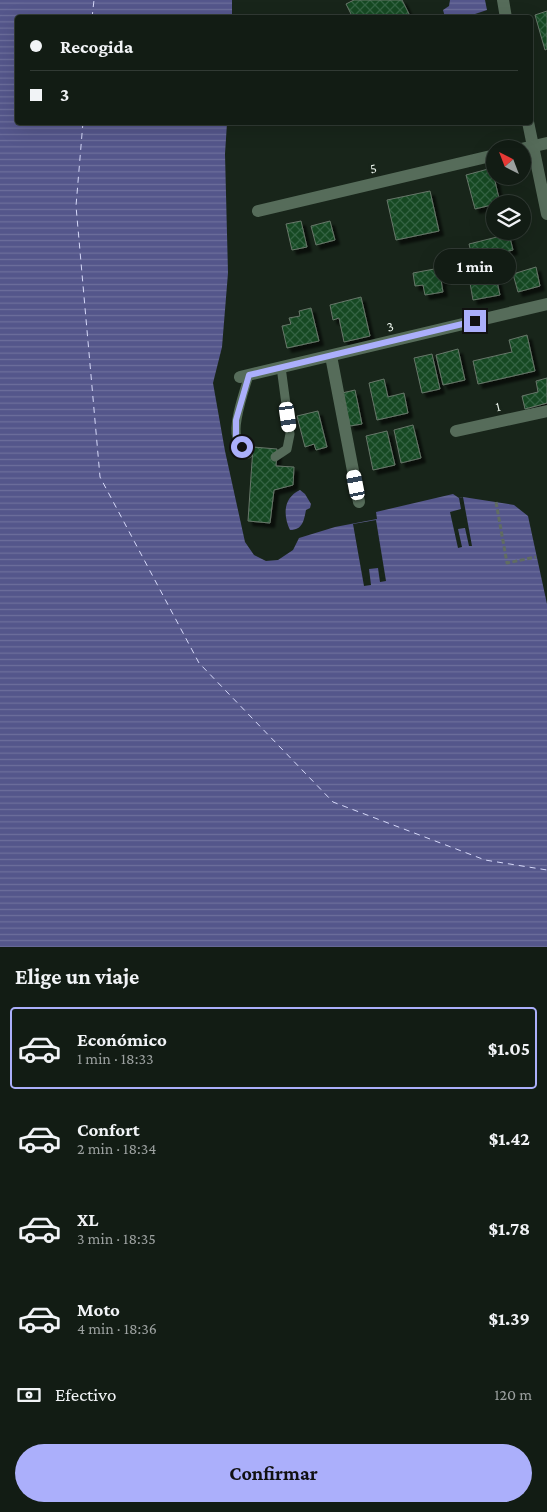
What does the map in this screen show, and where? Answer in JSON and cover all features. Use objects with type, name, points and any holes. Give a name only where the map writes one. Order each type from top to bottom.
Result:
[{"type":"street","points":[[502,0],[505,15]]},
{"type":"street","points":[[527,140],[528,125]]},
{"type":"street","points":[[531,146],[547,143]]},
{"type":"street","name":"5","points":[[258,211],[486,157]]},
{"type":"street","points":[[531,160],[547,214]]},
{"type":"street","name":"3","points":[[245,376],[547,304]]},
{"type":"street","points":[[331,356],[359,502]]},
{"type":"street","name":"1","points":[[456,431],[547,411]]},
{"type":"lane","points":[[275,457],[287,449],[290,434],[282,367]]},
{"type":"lane","points":[[245,376],[236,420],[236,436],[248,454]]},
{"type":"path","points":[[496,502],[507,564],[536,557]]},
{"type":"water","points":[[0,0],[232,0],[232,15],[15,15],[15,125],[227,125],[225,154],[228,273],[222,347],[213,383],[225,451],[245,542],[254,555],[266,561],[278,560],[293,550],[299,538],[335,527],[377,519],[376,512],[453,494],[459,498],[514,505],[528,516],[547,604],[547,947],[0,947]]},
{"type":"water","points":[[450,0],[485,0],[487,10],[472,15],[444,15],[443,10],[449,6]]},
{"type":"water","points":[[300,490],[311,504],[310,508],[306,510],[300,526],[290,530],[286,519],[286,507],[294,493]]},
{"type":"pier","points":[[463,497],[472,546],[469,546],[465,528],[458,529],[462,547],[458,548],[450,512],[461,509],[459,498]]},
{"type":"pier","points":[[376,520],[386,581],[380,582],[378,568],[369,569],[371,585],[364,586],[353,524]]},
{"type":"building","points":[[354,0],[402,0],[410,15],[352,15],[346,4]]},
{"type":"building","points":[[547,11],[547,49],[545,50],[535,15]]},
{"type":"building","points":[[486,170],[486,185],[496,185],[498,195],[486,195],[486,206],[475,209],[466,175]]},
{"type":"building","points":[[430,191],[439,231],[396,240],[387,200]]},
{"type":"building","points":[[301,221],[307,247],[292,250],[286,224]]},
{"type":"building","points":[[330,221],[335,240],[316,245],[311,226]]},
{"type":"building","points":[[486,240],[510,240],[513,250],[473,260],[469,244]]},
{"type":"building","points":[[445,267],[447,279],[441,280],[443,292],[425,295],[423,285],[415,286],[413,273]]},
{"type":"building","points":[[536,267],[540,286],[518,292],[513,274]]},
{"type":"building","points":[[496,277],[500,295],[473,300],[470,283]]},
{"type":"building","points":[[361,297],[370,336],[344,342],[339,318],[333,320],[330,305]]},
{"type":"building","points":[[311,308],[319,341],[287,348],[282,326],[291,324],[289,318],[300,316],[299,311]]},
{"type":"building","points":[[527,335],[535,371],[478,384],[473,361],[512,352],[509,340]]},
{"type":"building","points":[[458,349],[465,380],[443,385],[436,355]]},
{"type":"building","points":[[432,354],[440,389],[422,393],[414,358]]},
{"type":"building","points":[[547,378],[547,403],[525,409],[522,396],[538,392],[536,381]]},
{"type":"building","points":[[384,379],[388,397],[404,393],[408,413],[377,420],[369,383]]},
{"type":"building","points":[[355,390],[362,424],[350,426],[342,393]]},
{"type":"building","points":[[318,411],[327,447],[316,450],[314,444],[305,447],[297,416]]},
{"type":"building","points":[[413,425],[421,458],[401,463],[394,430]]},
{"type":"building","points":[[387,431],[395,465],[373,470],[366,436]]},
{"type":"building","points":[[253,447],[277,449],[276,466],[294,467],[293,485],[274,490],[270,523],[248,521]]},
{"type":"ferry route","points":[[92,15],[94,0]]},
{"type":"ferry route","points":[[83,125],[76,206],[100,477],[199,663],[333,802],[485,860],[547,870]]},
{"type":"route","points":[[242,447],[236,436],[236,420],[249,375],[475,321]]}]
